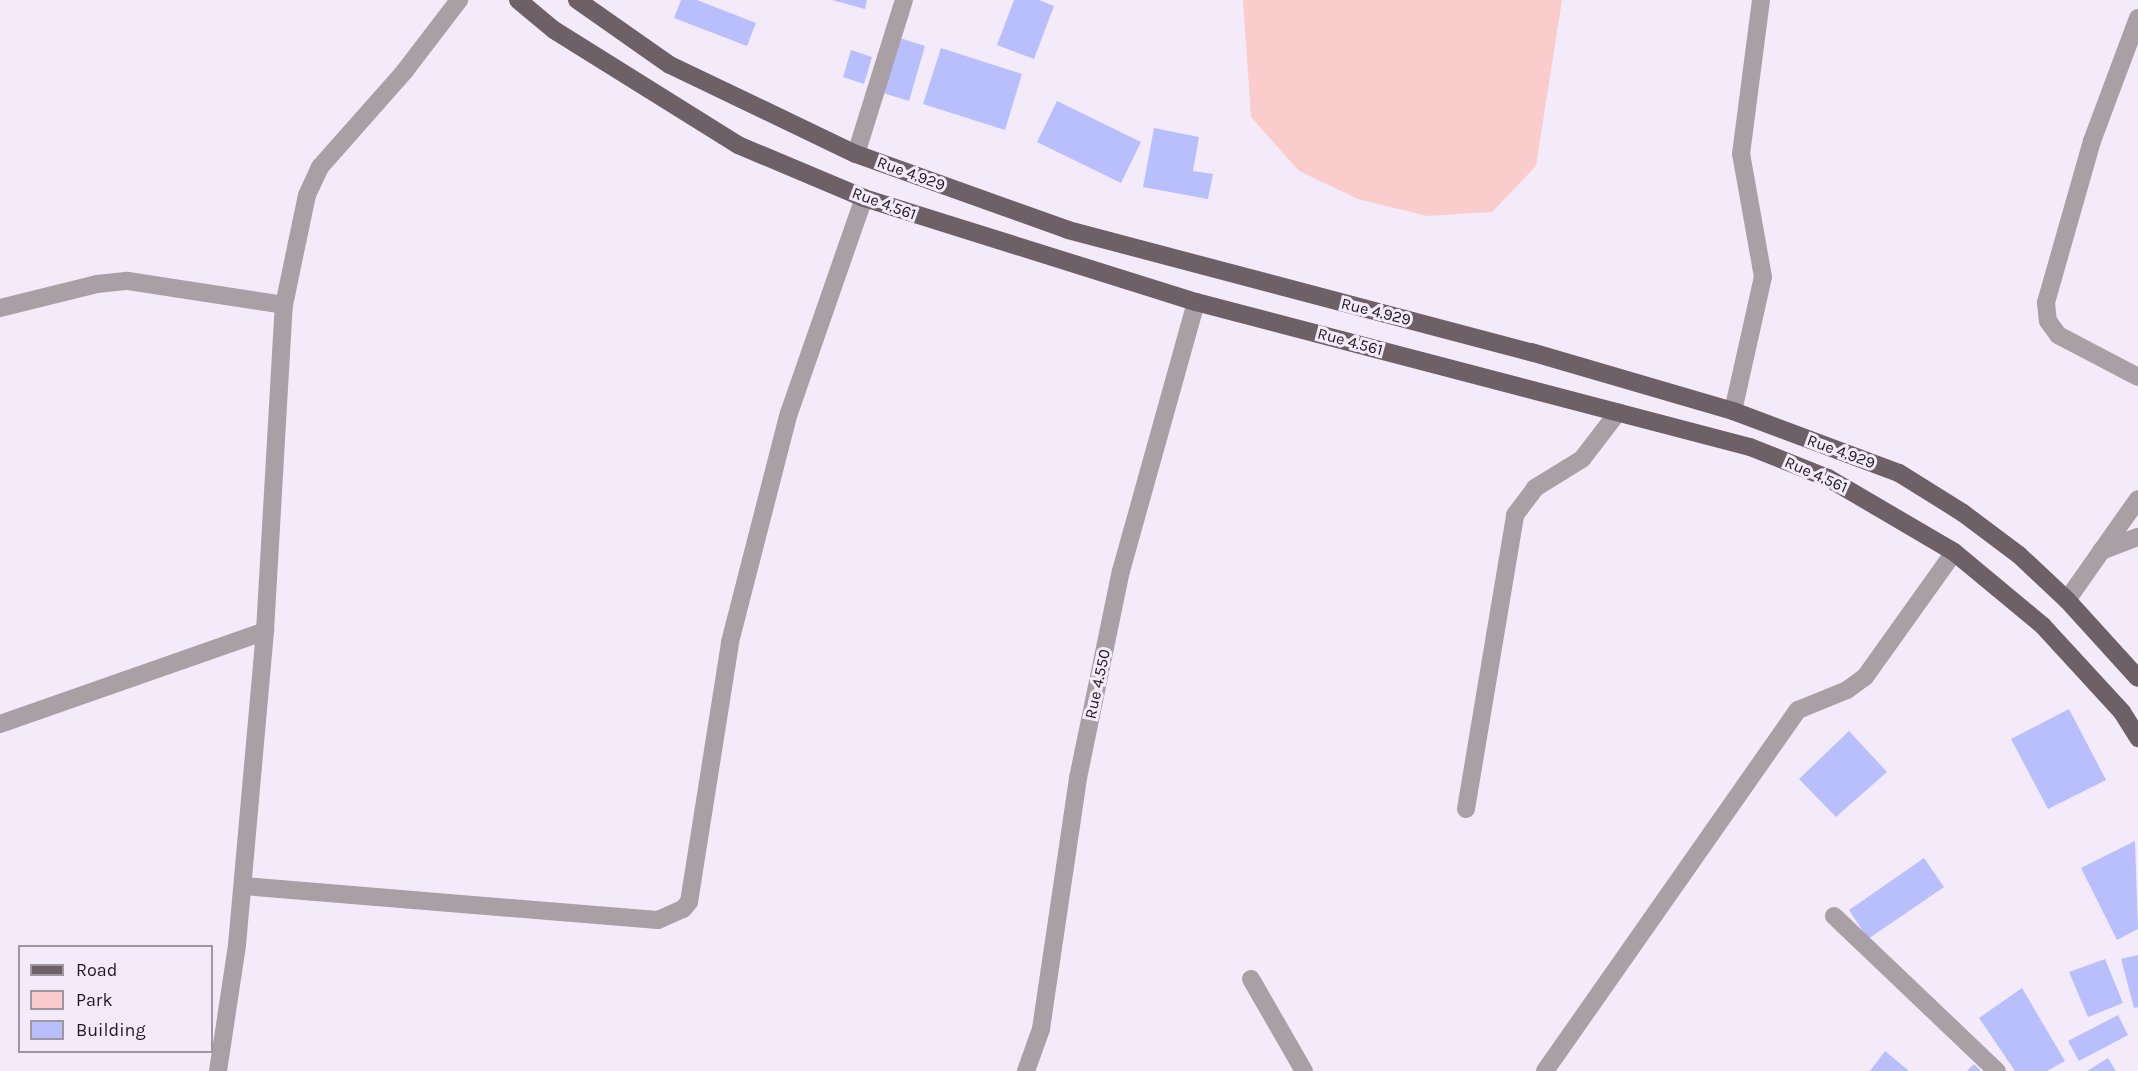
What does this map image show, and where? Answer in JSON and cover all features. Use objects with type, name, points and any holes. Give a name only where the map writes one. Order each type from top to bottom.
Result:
[{"type":"main road","name":"Rue 4.561","points":[[518,0],[554,30],[738,145],[864,198],[1196,302],[1750,447],[1828,478],[1895,513],[1954,552],[2051,634],[2122,712],[2138,738]]},
{"type":"main road","name":"Rue 4.929","points":[[576,0],[670,65],[856,154],[1068,230],[1531,352],[1733,411],[1899,473],[1963,513],[2019,555],[2067,600],[2138,678]]},
{"type":"street","points":[[218,1071],[243,886],[265,631],[284,305],[307,195],[320,167],[404,72],[459,0]]},
{"type":"street","points":[[856,154],[904,0]]},
{"type":"street","points":[[1733,411],[1763,277],[1741,154],[1761,0]]},
{"type":"street","points":[[2138,18],[2092,141],[2046,303],[2048,321],[2058,335],[2138,377]]},
{"type":"street","points":[[243,886],[658,920],[683,909],[689,902],[735,619],[789,413],[864,198]]},
{"type":"street","points":[[0,308],[97,284],[128,282],[284,305]]},
{"type":"street","name":"Rue 4.550","points":[[1026,1071],[1041,1029],[1078,777],[1121,571],[1196,302]]},
{"type":"street","points":[[1466,809],[1515,515],[1535,488],[1582,459],[1618,412]]},
{"type":"street","points":[[2067,600],[2138,499]]},
{"type":"street","points":[[2101,551],[2138,537]]},
{"type":"street","points":[[1545,1071],[1798,710],[1846,690],[1865,677],[1954,552]]},
{"type":"street","points":[[0,724],[265,631]]},
{"type":"street","points":[[1834,916],[1997,1071]]},
{"type":"street","points":[[1251,979],[1304,1071]]},
{"type":"green space","points":[[1243,0],[1562,0],[1536,166],[1492,212],[1427,216],[1358,199],[1299,171],[1251,117]]},
{"type":"building","points":[[681,0],[697,0],[756,23],[747,46],[674,18]]},
{"type":"building","points":[[832,0],[867,0],[865,9]]},
{"type":"building","points":[[1014,0],[1039,0],[1054,6],[1034,59],[997,45]]},
{"type":"building","points":[[900,38],[925,46],[909,101],[883,93]]},
{"type":"building","points":[[941,48],[1022,74],[1005,130],[923,104]]},
{"type":"building","points":[[851,50],[872,57],[864,84],[843,77]]},
{"type":"building","points":[[1057,101],[1141,142],[1121,183],[1037,142]]},
{"type":"building","points":[[1154,128],[1199,137],[1193,171],[1213,174],[1208,199],[1143,187]]},
{"type":"building","points":[[2069,709],[2106,780],[2048,809],[2011,739]]},
{"type":"building","points":[[1849,731],[1887,772],[1836,817],[1799,779]]},
{"type":"building","points":[[2135,841],[2138,929],[2117,940],[2081,868]]},
{"type":"building","points":[[1924,858],[1944,887],[1868,939],[1849,910]]},
{"type":"building","points":[[2138,955],[2138,1007],[2134,1008],[2121,959]]},
{"type":"building","points":[[2105,959],[2123,1003],[2088,1017],[2069,972]]},
{"type":"building","points":[[2022,988],[2065,1061],[2047,1071],[2015,1071],[1979,1018]]},
{"type":"building","points":[[2118,1015],[2128,1035],[2079,1061],[2068,1041]]},
{"type":"building","points":[[1885,1051],[1909,1071],[1870,1071]]},
{"type":"building","points":[[2108,1058],[2116,1071],[2087,1071]]},
{"type":"building","points":[[1974,1064],[1981,1071],[1967,1071]]}]
